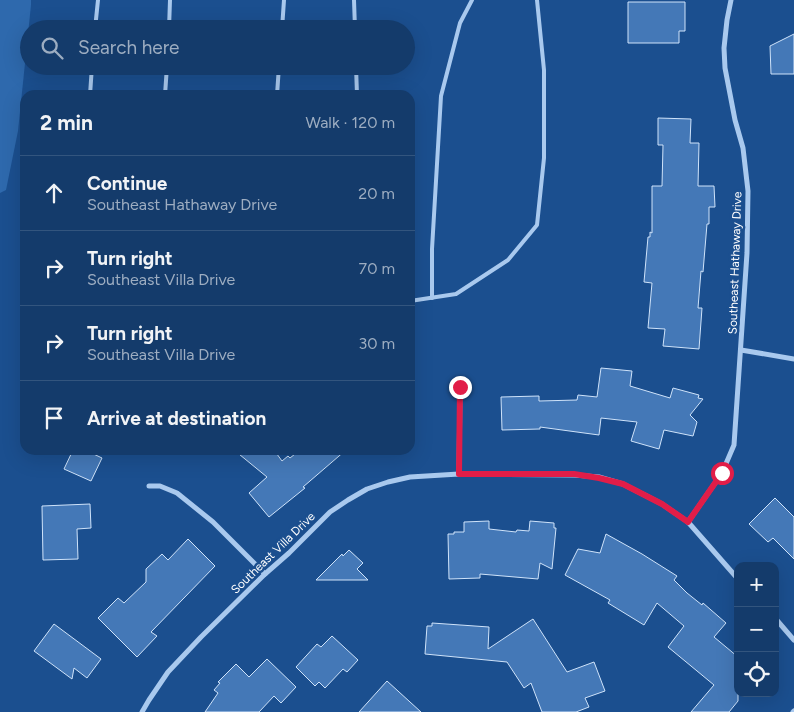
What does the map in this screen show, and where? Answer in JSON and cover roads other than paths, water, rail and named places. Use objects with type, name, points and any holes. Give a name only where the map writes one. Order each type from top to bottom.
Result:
[{"type":"street","name":"Southeast Hathaway Drive","points":[[688,522],[722,473],[734,445],[747,253],[748,191],[743,148],[735,120],[725,68],[726,20],[731,0]]},
{"type":"street","name":"Southeast Hathaway Drive","points":[[741,350],[794,358]]},
{"type":"street","points":[[459,474],[460,387]]},
{"type":"street","name":"Southeast Villa Drive","points":[[142,712],[168,672],[264,574],[289,553],[330,512],[367,489],[388,482],[410,477],[459,474],[574,474],[623,484],[662,504],[688,522],[734,574]]},
{"type":"street","points":[[149,486],[160,486],[177,493],[213,522],[264,574]]},
{"type":"street","points":[[779,623],[794,640]]},
{"type":"lane","points":[[96,20],[98,0]]},
{"type":"lane","points":[[169,20],[170,0]]},
{"type":"lane","points":[[283,20],[284,0]]},
{"type":"lane","points":[[354,0],[355,20]]},
{"type":"lane","points":[[432,298],[432,249],[441,96],[460,23],[472,0]]},
{"type":"lane","points":[[415,300],[456,294],[508,260],[537,225],[544,158],[544,70],[537,0]]},
{"type":"lane","points":[[90,90],[91,75]]},
{"type":"lane","points":[[165,90],[166,75]]},
{"type":"lane","points":[[277,90],[278,75]]},
{"type":"lane","points":[[356,75],[357,90]]}]
